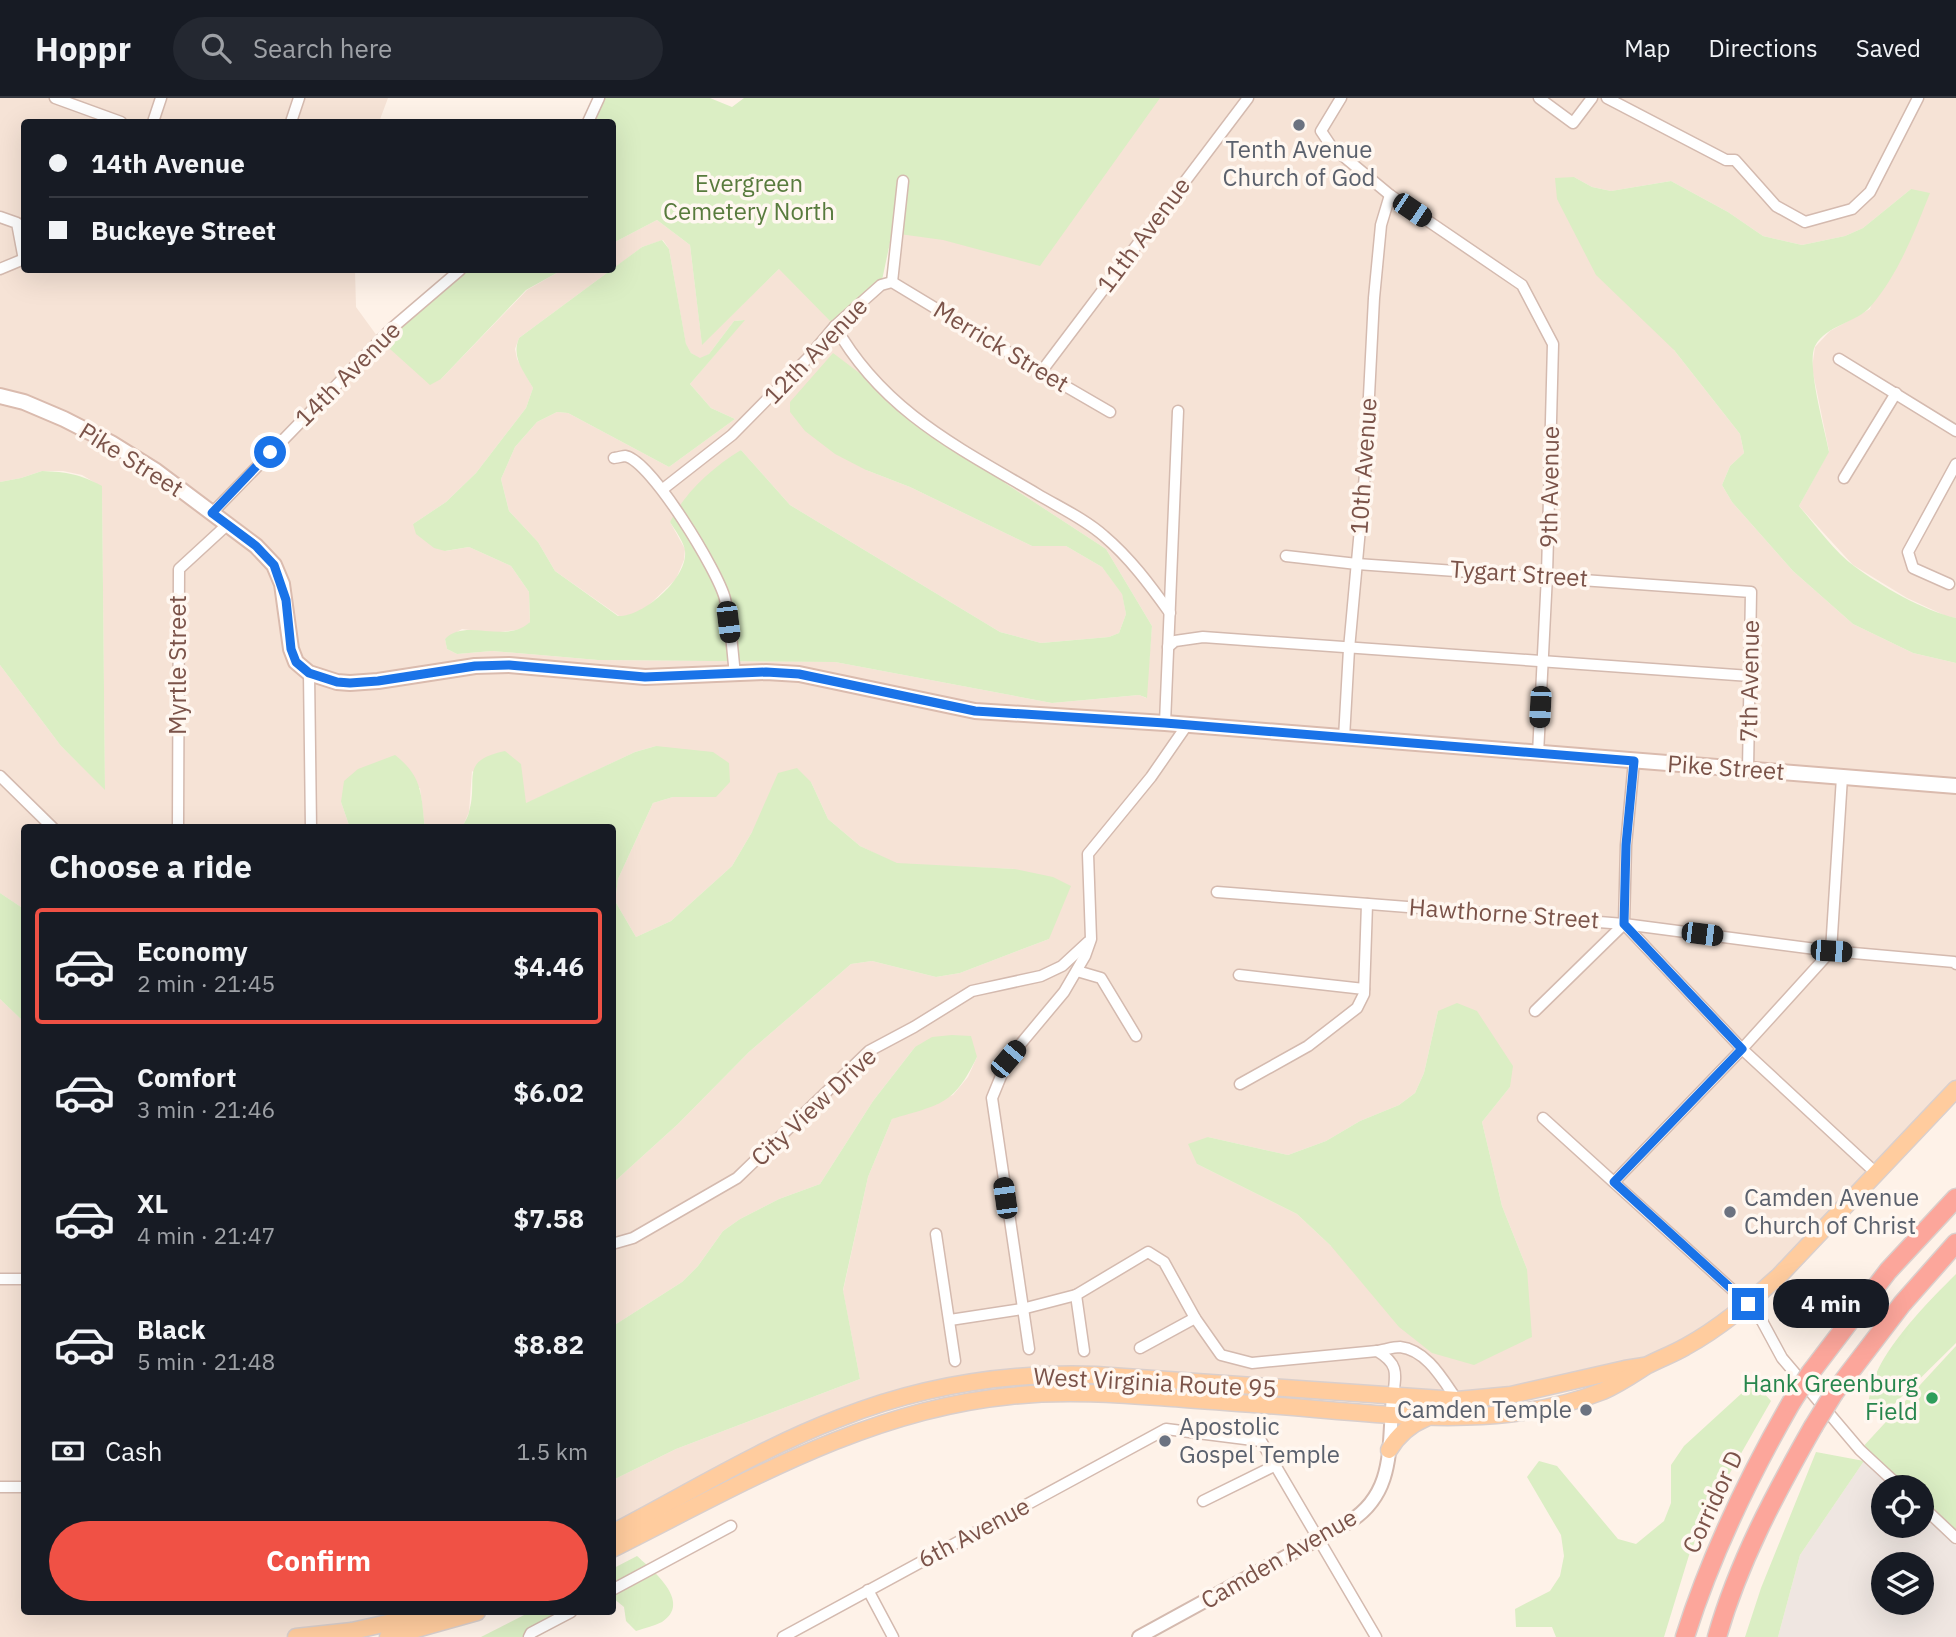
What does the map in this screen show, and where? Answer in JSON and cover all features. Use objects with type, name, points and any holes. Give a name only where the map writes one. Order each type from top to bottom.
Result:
[{"type":"highway","name":"Corridor D","points":[[1685,1637],[1696,1601],[1733,1510],[1791,1403],[1811,1372],[1888,1271],[1956,1198]]},
{"type":"highway","points":[[1717,1637],[1744,1563],[1773,1498],[1813,1427],[1834,1393],[1902,1304],[1956,1243]]},
{"type":"main road","name":"Pike Street","points":[[0,396],[24,402],[111,443],[156,471],[256,546],[274,565],[286,600],[291,649],[296,662],[322,679],[350,683],[475,666],[509,665],[645,677],[799,674],[975,711],[1165,723],[1956,786]]},
{"type":"main road","points":[[1392,1415],[1483,1416],[1553,1406],[1602,1391],[1687,1347],[1748,1304],[1779,1276],[1956,1089]]},
{"type":"main road","points":[[1394,1397],[1457,1400],[1511,1395],[1646,1366]]},
{"type":"main road","name":"West Virginia Route 95","points":[[616,1531],[806,1432],[893,1400],[968,1383],[1027,1376],[1088,1375],[1394,1397]]},
{"type":"main road","name":"West Virginia Route 95","points":[[616,1547],[846,1434],[907,1415],[965,1402],[1013,1395],[1084,1392],[1392,1415]]},
{"type":"main road","points":[[1389,1450],[1401,1433],[1429,1417]]},
{"type":"main road","points":[[296,1637],[352,1631],[424,1615]]},
{"type":"main road","points":[[388,1637],[466,1615]]},
{"type":"street","points":[[55,98],[113,119]]},
{"type":"street","points":[[154,119],[162,98]]},
{"type":"street","points":[[292,119],[299,98]]},
{"type":"street","points":[[589,119],[599,98]]},
{"type":"street","name":"11th Avenue","points":[[1041,372],[1248,98]]},
{"type":"street","points":[[1341,98],[1321,131],[1331,146],[1390,195]]},
{"type":"street","points":[[1539,98],[1573,123],[1592,98]]},
{"type":"street","points":[[1607,98],[1726,160],[1735,160],[1776,206],[1805,222],[1852,209],[1870,192],[1918,98]]},
{"type":"street","name":"12th Avenue","points":[[663,489],[761,408],[835,326],[881,285],[892,282],[903,181]]},
{"type":"street","name":"9th Avenue","points":[[1390,195],[1522,285],[1553,344],[1548,575],[1538,754]]},
{"type":"street","name":"10th Avenue","points":[[1344,738],[1365,474],[1374,298],[1381,225],[1390,195]]},
{"type":"street","points":[[0,216],[17,223],[21,244]]},
{"type":"street","points":[[0,268],[21,261]]},
{"type":"street","name":"14th Avenue","points":[[212,513],[391,329],[456,273]]},
{"type":"street","name":"Merrick Street","points":[[892,282],[1111,412]]},
{"type":"street","points":[[835,326],[844,343],[881,391],[933,433],[1103,535],[1147,579],[1170,613]]},
{"type":"street","points":[[1839,359],[1956,431]]},
{"type":"street","points":[[1844,478],[1896,393]]},
{"type":"street","points":[[1165,723],[1178,411]]},
{"type":"street","points":[[614,458],[625,456],[637,462],[663,489],[725,596],[735,674]]},
{"type":"street","points":[[1949,584],[1913,568],[1908,552],[1956,464]]},
{"type":"street","name":"Myrtle Street","points":[[178,824],[179,569],[228,524]]},
{"type":"street","name":"Tygart Street","points":[[1286,556],[1357,564],[1548,575],[1751,592]]},
{"type":"street","name":"7th Avenue","points":[[1748,770],[1751,592]]},
{"type":"street","points":[[1168,646],[1175,641],[1203,638],[1750,676]]},
{"type":"street","points":[[309,673],[311,824]]},
{"type":"street","points":[[1029,1349],[992,1098],[1008,1059],[1064,992],[1085,956],[1091,939],[1088,854],[1151,777],[1187,725]]},
{"type":"street","points":[[1535,1011],[1624,924],[1626,845],[1634,761]]},
{"type":"street","points":[[0,776],[49,824]]},
{"type":"street","points":[[1614,1182],[1742,1049],[1831,951],[1842,777]]},
{"type":"street","name":"Hawthorne Street","points":[[1217,892],[1624,924],[1956,964]]},
{"type":"street","points":[[1240,1084],[1308,1046],[1357,1008],[1364,994],[1367,904]]},
{"type":"street","points":[[1624,924],[1742,1049],[1876,1173]]},
{"type":"street","name":"City View Drive","points":[[616,1243],[633,1238],[737,1178],[869,1051],[972,991],[1041,976],[1062,966],[1091,939]]},
{"type":"street","points":[[1077,971],[1101,978],[1136,1036]]},
{"type":"street","points":[[1239,975],[1364,989]]},
{"type":"street","points":[[1542,1118],[1748,1304],[1762,1321],[1782,1358],[1860,1450],[1887,1475]]},
{"type":"street","points":[[936,1234],[955,1361]]},
{"type":"street","points":[[950,1320],[1022,1309],[1076,1295],[1148,1252],[1164,1262],[1195,1318],[1221,1355],[1252,1363],[1399,1347],[1423,1358],[1437,1371],[1457,1400]]},
{"type":"street","points":[[0,1279],[21,1279]]},
{"type":"street","points":[[1076,1295],[1084,1351]]},
{"type":"street","points":[[1140,1348],[1195,1318]]},
{"type":"street","points":[[1377,1351],[1393,1363],[1394,1397]]},
{"type":"street","name":"Camden Avenue","points":[[1139,1637],[1317,1540],[1357,1517],[1370,1506],[1384,1481],[1394,1397]]},
{"type":"street","name":"6th Avenue","points":[[783,1637],[1166,1429],[1261,1441],[1276,1465]]},
{"type":"street","points":[[1203,1501],[1276,1465],[1317,1540],[1376,1637]]},
{"type":"street","points":[[0,1487],[21,1487]]},
{"type":"street","points":[[1934,1517],[1956,1538]]},
{"type":"street","points":[[616,1588],[731,1526]]},
{"type":"street","points":[[868,1590],[893,1637]]},
{"type":"street","points":[[530,1635],[566,1615]]},
{"type":"shaded area","points":[[0,98],[388,98],[380,119],[21,119],[21,273],[355,273],[356,307],[380,340],[441,379],[527,290],[557,273],[607,273],[519,338],[515,349],[517,359],[533,388],[526,408],[476,473],[446,502],[413,524],[446,551],[469,547],[511,566],[529,592],[530,622],[523,629],[493,633],[462,629],[445,639],[447,649],[457,654],[492,651],[598,660],[835,662],[1052,703],[1139,695],[1146,698],[1152,626],[1106,549],[1005,483],[866,470],[910,487],[1032,546],[1066,546],[1102,567],[1122,593],[1126,614],[1119,633],[1109,637],[1041,643],[1000,632],[790,505],[741,450],[670,522],[685,549],[684,560],[676,579],[646,608],[628,617],[619,616],[555,571],[538,542],[509,511],[501,479],[515,447],[537,422],[557,412],[568,413],[669,467],[735,419],[711,408],[690,384],[744,320],[734,321],[709,354],[700,359],[691,353],[686,345],[669,249],[663,240],[642,247],[616,267],[616,241],[657,220],[690,245],[702,344],[779,269],[892,281],[929,98],[1956,98],[1956,618],[1907,598],[1853,565],[1799,506],[1829,451],[1812,368],[1815,347],[1830,331],[1870,309],[1911,189],[1863,228],[1845,236],[1802,245],[1763,236],[1728,212],[1671,181],[1611,191],[1592,187],[1574,177],[1674,350],[1740,434],[1744,453],[1730,466],[1722,485],[1732,502],[1793,571],[1853,624],[1913,653],[1956,663],[1956,1089],[1779,1276],[1656,1364],[1397,1408],[1390,1399],[1024,1376],[872,1404],[616,1527],[616,1479],[676,1449],[860,1379],[843,1291],[868,1177],[892,1119],[953,1095],[968,1077],[977,1057],[915,1047],[873,1101],[820,1184],[779,1199],[740,1219],[723,1231],[698,1266],[682,1282],[616,1324],[616,1180],[678,1124],[749,1052],[851,964],[872,961],[936,977],[960,973],[1049,939],[1015,869],[897,864],[860,846],[828,819],[811,782],[752,832],[732,866],[671,921],[636,937],[616,903],[616,894],[618,879],[653,803],[673,797],[716,797],[656,746],[635,752],[525,804],[472,771],[469,812],[464,824],[424,824],[420,788],[341,802],[349,824],[21,824],[21,907],[0,893],[0,665],[61,746],[105,789],[102,487],[82,475],[63,471],[42,471],[0,482]],"holes":[[[1438,1011],[1510,1087],[1482,1122],[1502,1206],[1527,1269],[1331,1246],[1297,1214],[1197,1164],[1208,1137],[1288,1155],[1326,1141],[1360,1121],[1399,1105],[1415,1093],[1424,1073]]]},
{"type":"shaded area","points":[[0,999],[21,1019],[21,1615],[408,1615],[287,1637],[0,1637]]},
{"type":"shaded area","points":[[1864,1461],[1880,1475],[1871,1475],[1871,1538],[1934,1538],[1934,1525],[1956,1546],[1956,1637],[1778,1637],[1800,1555]]},
{"type":"green space","name":"Evergreen Cemetery North","points":[[599,98],[710,98],[732,107],[744,98],[1160,98],[1040,266],[943,240],[892,233],[881,285],[835,326],[779,269],[702,345],[690,245],[657,220],[616,241],[616,119],[589,119]]},
{"type":"green space","points":[[1574,177],[1592,187],[1611,191],[1671,181],[1728,212],[1763,236],[1802,245],[1845,236],[1863,228],[1911,189],[1930,193],[1905,252],[1881,293],[1865,312],[1826,333],[1815,346],[1814,382],[1829,452],[1799,506],[1832,546],[1854,566],[1903,597],[1930,610],[1956,618],[1956,663],[1913,653],[1853,624],[1793,571],[1732,502],[1722,485],[1730,466],[1744,453],[1740,434],[1674,350],[1596,275],[1557,199],[1555,178]]},
{"type":"green space","points":[[662,240],[669,249],[686,344],[691,353],[700,358],[709,354],[734,321],[745,320],[690,384],[711,408],[735,419],[669,467],[568,413],[557,412],[537,422],[515,447],[501,479],[509,511],[538,542],[555,571],[618,616],[628,615],[651,603],[672,584],[684,562],[684,547],[670,522],[676,511],[701,481],[741,450],[790,505],[1000,632],[1041,643],[1109,637],[1119,633],[1126,614],[1122,594],[1102,567],[1066,546],[1032,546],[910,487],[866,470],[835,454],[805,431],[790,412],[790,402],[833,353],[1005,483],[1106,549],[1152,626],[1147,698],[1139,695],[1052,703],[835,662],[598,660],[492,651],[457,654],[447,649],[445,639],[454,633],[464,630],[509,631],[530,622],[529,592],[511,566],[469,547],[445,551],[434,548],[416,534],[413,524],[446,502],[476,473],[526,408],[533,388],[518,358],[519,338],[607,273],[616,273],[616,266],[642,247]]},
{"type":"green space","points":[[457,273],[557,273],[526,290],[441,379],[430,385],[380,340]]},
{"type":"green space","points":[[42,471],[73,474],[102,486],[105,790],[61,746],[0,665],[0,482]]},
{"type":"green space","points":[[656,746],[713,752],[729,763],[730,782],[716,797],[673,797],[653,803],[618,879],[616,894],[616,824],[464,824],[469,812],[473,772],[481,760],[490,755],[505,751],[521,764],[526,803],[635,752]]},
{"type":"green space","points":[[395,755],[416,779],[424,824],[349,824],[341,802],[344,781],[358,769]]},
{"type":"green space","points":[[797,768],[811,782],[828,819],[860,846],[897,863],[1015,869],[1053,877],[1071,886],[1049,939],[960,973],[936,977],[872,961],[851,964],[749,1052],[678,1124],[616,1180],[616,903],[636,937],[671,921],[732,866],[752,832],[778,773]]},
{"type":"green space","points":[[0,893],[21,907],[21,1019],[0,999]]},
{"type":"green space","points":[[1457,1003],[1477,1011],[1513,1066],[1510,1087],[1482,1122],[1502,1206],[1527,1269],[1532,1337],[1474,1365],[1432,1353],[1399,1327],[1331,1246],[1297,1214],[1197,1164],[1188,1144],[1208,1137],[1288,1155],[1326,1141],[1360,1121],[1399,1105],[1415,1093],[1424,1073],[1438,1011]]},
{"type":"green space","points":[[971,1036],[977,1057],[960,1085],[944,1101],[892,1119],[868,1177],[843,1290],[860,1379],[676,1449],[616,1479],[616,1324],[682,1282],[698,1266],[723,1231],[740,1219],[779,1199],[820,1184],[873,1101],[915,1047],[932,1037]]},
{"type":"green space","points":[[1956,1274],[1956,1343],[1886,1412],[1875,1414],[1867,1408],[1873,1382],[1887,1353],[1909,1324]]},
{"type":"green space","name":"Hank Greenburg Field","points":[[1956,1346],[1956,1541],[1934,1520],[1934,1475],[1887,1475],[1860,1450]]},
{"type":"green space","points":[[1754,1382],[1771,1401],[1723,1485],[1690,1552],[1664,1637],[1556,1637],[1552,1627],[1516,1627],[1515,1609],[1550,1591],[1560,1576],[1564,1556],[1561,1535],[1527,1477],[1539,1461],[1557,1466],[1618,1539],[1636,1544],[1664,1521],[1671,1503],[1671,1465],[1684,1446]]},
{"type":"green space","points":[[1816,1452],[1864,1461],[1800,1555],[1778,1637],[1745,1637],[1761,1588]]},
{"type":"green space","points":[[637,1556],[660,1578],[672,1596],[673,1605],[670,1614],[662,1622],[636,1631],[626,1621],[624,1607],[616,1600],[616,1567]]},
{"type":"green space","points":[[524,1615],[563,1615],[527,1637],[481,1637]]},
{"type":"place","name":"Tenth Avenue Church of God","points":[[1299,125]]},
{"type":"place","name":"Camden Avenue Church of Christ","points":[[1730,1212]]},
{"type":"place","name":"Hank Greenburg Field","points":[[1932,1398]]},
{"type":"place","name":"Camden Temple","points":[[1586,1410]]},
{"type":"place","name":"Apostolic Gospel Temple","points":[[1165,1441]]},
{"type":"route","points":[[270,452],[212,513],[256,546],[274,565],[286,600],[291,649],[296,662],[322,679],[350,683],[378,681],[475,666],[509,665],[611,676],[676,677],[766,672],[799,674],[975,711],[1165,723],[1634,761],[1626,845],[1624,924],[1742,1049],[1614,1182],[1748,1304]]}]
